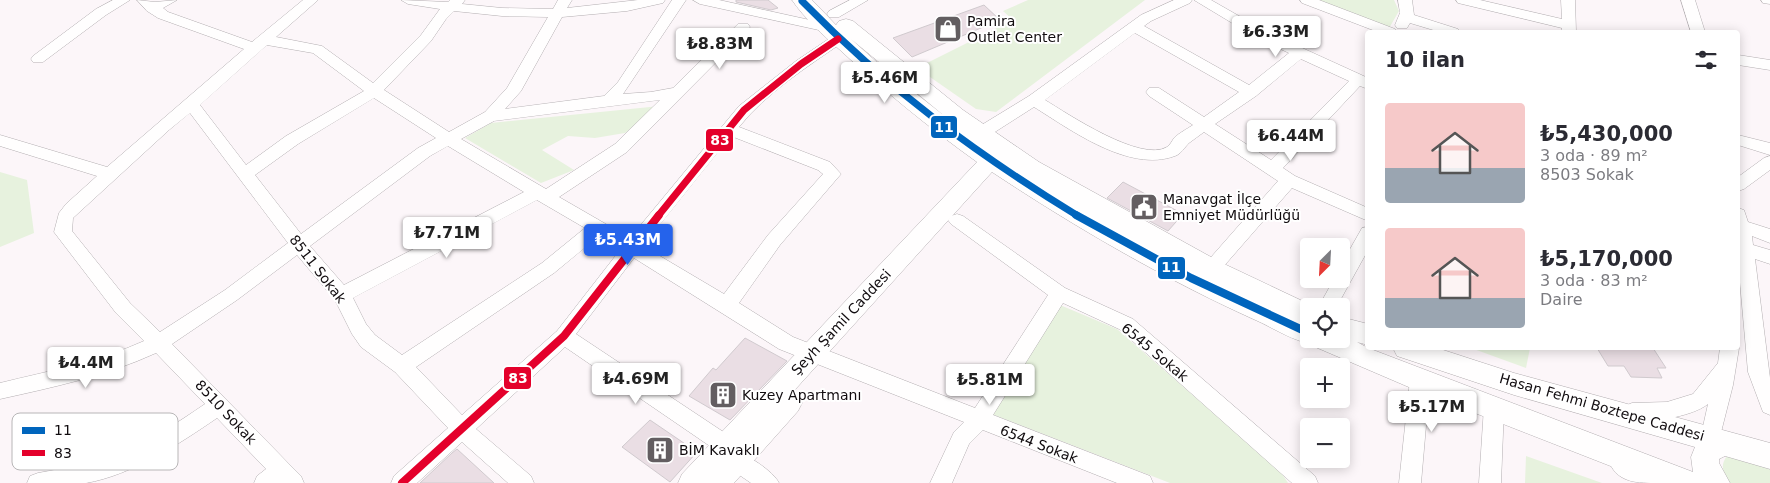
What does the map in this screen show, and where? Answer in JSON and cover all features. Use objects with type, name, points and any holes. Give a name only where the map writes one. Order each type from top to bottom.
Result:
[{"type":"main road","points":[[801,0],[834,27],[894,66],[981,133],[1031,168],[1211,269],[1300,312]]},
{"type":"main road","points":[[820,0],[834,27],[892,87],[940,125],[997,166],[1092,224],[1178,272],[1256,311],[1300,329]]},
{"type":"main road","name":"Şeyh Şamil Caddesi","points":[[818,357],[957,220],[997,166]]},
{"type":"main road","name":"Şeyh Şamil Caddesi","points":[[715,483],[732,454],[818,357],[997,166]]},
{"type":"main road","points":[[1350,330],[1365,334]]},
{"type":"main road","name":"Hasan Fehmi Boztepe Caddesi","points":[[1344,348],[1587,445],[1709,464],[1770,456]]},
{"type":"main road","name":"Hasan Fehmi Boztepe Caddesi","points":[[1412,350],[1514,384],[1620,412],[1709,464]]},
{"type":"main road","name":"Şeyh Şamil Caddesi","points":[[692,483],[732,454]]},
{"type":"street","points":[[38,59],[101,12],[123,0]]},
{"type":"street","points":[[148,4],[170,0]]},
{"type":"street","points":[[0,140],[109,174],[311,0]]},
{"type":"street","points":[[408,0],[454,4],[626,8],[658,0]]},
{"type":"street","points":[[609,100],[623,85],[678,0]]},
{"type":"street","points":[[700,0],[834,27]]},
{"type":"street","points":[[402,483],[564,336],[631,249],[744,110],[802,64],[834,27],[861,0]]},
{"type":"street","points":[[981,133],[1034,100],[1140,23],[1166,0]]},
{"type":"street","points":[[1140,23],[1185,0]]},
{"type":"street","points":[[1201,0],[1262,35],[1363,82],[1272,169]]},
{"type":"street","points":[[1307,0],[1385,30]]},
{"type":"street","points":[[1399,30],[1407,16],[1408,6],[1405,0]]},
{"type":"street","points":[[1463,0],[1569,29],[1568,0]]},
{"type":"street","points":[[1677,0],[1684,30]]},
{"type":"street","points":[[1688,0],[1697,30]]},
{"type":"street","name":"6544 Sokak","points":[[148,4],[181,23],[260,44],[317,50],[326,54],[374,91],[447,138],[727,305],[786,343],[979,420],[1118,479],[1142,483]]},
{"type":"street","points":[[245,174],[292,140],[374,91],[426,38],[441,16],[454,4]]},
{"type":"street","points":[[0,391],[91,370],[126,358],[158,343],[231,295],[424,152],[490,116],[514,91],[562,7]]},
{"type":"street","points":[[1407,16],[1448,30]]},
{"type":"street","points":[[1140,23],[1251,92]]},
{"type":"street","points":[[342,295],[542,195],[621,148],[743,27]]},
{"type":"street","points":[[1034,100],[1114,146],[1141,154],[1161,156],[1173,152],[1181,141],[1251,92],[1299,52]]},
{"type":"street","points":[[1740,60],[1770,65]]},
{"type":"street","points":[[490,116],[609,100],[651,97],[676,92]]},
{"type":"street","points":[[1154,92],[1289,180],[1365,214]]},
{"type":"street","name":"8511 Sokak","points":[[191,104],[299,245],[342,295],[359,330],[368,341],[402,366],[462,428],[523,483]]},
{"type":"street","points":[[727,305],[774,240],[833,174],[824,166],[728,129]]},
{"type":"street","points":[[1740,141],[1770,149]]},
{"type":"street","points":[[1740,184],[1770,162]]},
{"type":"street","name":"8510 Sokak","points":[[109,174],[72,208],[65,217],[63,232],[123,308],[190,373],[280,479]]},
{"type":"street","points":[[1211,269],[1289,180]]},
{"type":"street","name":"6545 Sokak","points":[[957,220],[1059,293],[1126,324],[1294,476],[1306,483]]},
{"type":"street","points":[[1740,223],[1770,236]]},
{"type":"street","points":[[402,366],[548,268],[597,228]]},
{"type":"street","points":[[1740,236],[1762,324],[1758,372],[1770,406]]},
{"type":"street","points":[[1332,298],[1365,239]]},
{"type":"street","points":[[1742,249],[1770,257]]},
{"type":"street","points":[[941,483],[961,438],[979,420],[1059,293]]},
{"type":"street","points":[[564,336],[732,454],[768,483]]},
{"type":"street","points":[[1620,412],[1667,411],[1700,400],[1727,353]]},
{"type":"street","points":[[1709,464],[1727,353]]},
{"type":"street","points":[[1410,483],[1420,380]]},
{"type":"street","points":[[178,432],[219,406]]},
{"type":"street","points":[[1490,483],[1494,407]]},
{"type":"street","points":[[1587,445],[1631,470],[1647,483]]},
{"type":"street","points":[[38,483],[96,470]]},
{"type":"green space","points":[[1028,0],[1145,0],[996,112],[976,109],[917,68],[1013,20],[1003,11]]},
{"type":"green space","points":[[1312,0],[1394,0],[1399,11],[1388,30]]},
{"type":"green space","points":[[660,106],[625,133],[595,138],[568,136],[542,150],[574,170],[541,183],[465,138],[491,123]]},
{"type":"green space","points":[[0,172],[27,180],[34,233],[0,247]]},
{"type":"green space","points":[[1060,305],[1117,329],[1281,472],[1288,483],[1170,483],[989,413]]},
{"type":"green space","points":[[1476,350],[1530,350],[1526,368]]},
{"type":"green space","points":[[1526,456],[1602,483],[1525,483]]},
{"type":"green space","points":[[1727,456],[1770,463],[1770,483],[1730,483],[1723,467]]},
{"type":"building","points":[[736,0],[768,0],[778,8],[771,10],[736,2]]},
{"type":"building","name":"Pamira Outlet Center","points":[[984,5],[1000,20],[912,57],[893,38]]},
{"type":"building","name":"Manavgat İlçe Emniyet Müdürlüğü","points":[[1123,182],[1183,214],[1168,231],[1107,198]]},
{"type":"building","points":[[745,338],[787,361],[730,420],[689,396],[713,368],[716,370]]},
{"type":"building","points":[[1598,350],[1654,350],[1666,368],[1657,368],[1662,378],[1631,377],[1624,366],[1608,366]]},
{"type":"building","name":"BİM Kavaklı","points":[[650,420],[697,452],[670,482],[622,447]]},
{"type":"building","points":[[457,449],[494,483],[420,483],[452,453]]},
{"type":"transit line","name":"11","points":[[802,1],[874,71],[953,134],[994,163],[1078,216],[1145,254],[1238,301],[1300,329]]},
{"type":"transit line","name":"83","points":[[402,483],[564,336],[631,249],[744,110],[801,64],[838,39]]},
{"type":"place","name":"Pamira Outlet Center","points":[[948,29]]},
{"type":"place","name":"Manavgat İlçe Emniyet Müdürlüğü","points":[[1144,207]]},
{"type":"place","name":"Kuzey Apartmanı","points":[[723,395]]},
{"type":"place","name":"BİM Kavaklı","points":[[660,450]]}]
